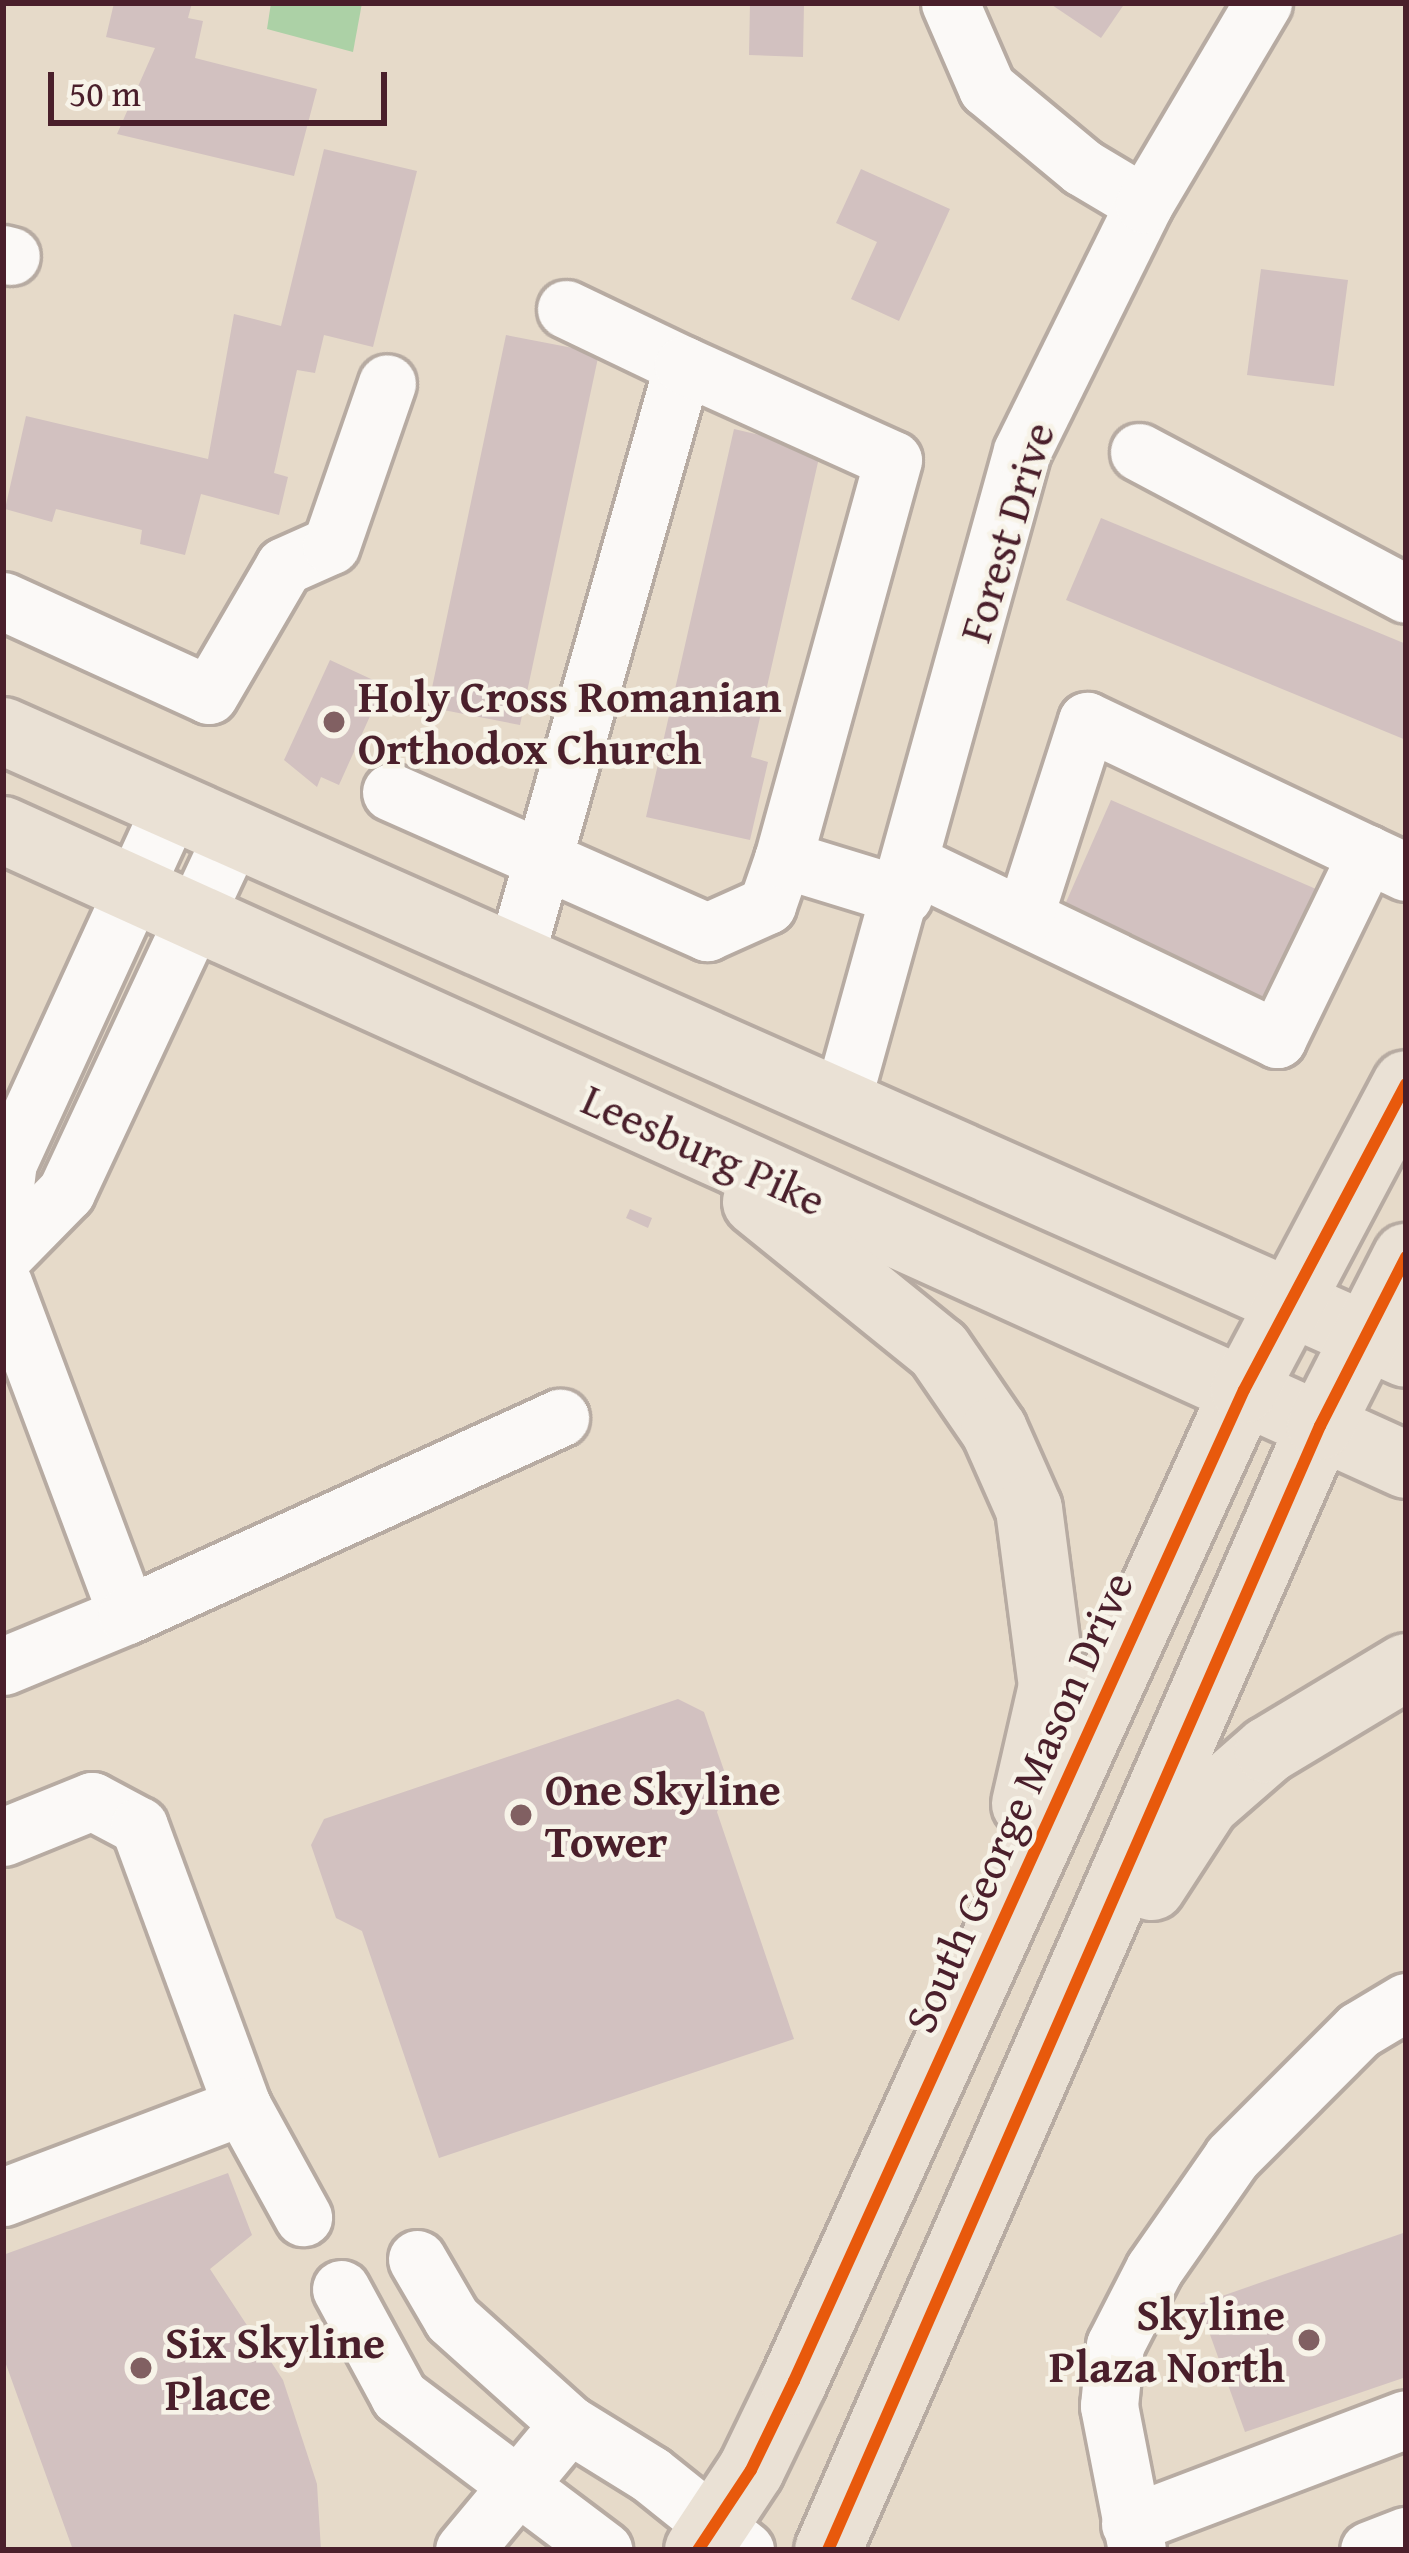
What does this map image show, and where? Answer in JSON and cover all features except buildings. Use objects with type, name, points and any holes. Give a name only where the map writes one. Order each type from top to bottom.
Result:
[{"type":"main road","points":[[3,731],[1291,1297],[1386,1344]]},
{"type":"main road","name":"Leesburg Pike","points":[[3,830],[1406,1465]]},
{"type":"main road","name":"South George Mason Drive","points":[[718,2543],[1244,1390],[1406,1084]]},
{"type":"main road","points":[[612,1109],[741,1191],[939,1350],[994,1430],[1029,1509],[1052,1685],[982,1969]]},
{"type":"main road","points":[[828,2550],[1320,1426],[1386,1344],[1406,1257]]},
{"type":"main road","points":[[991,2172],[1092,1983],[1206,1804],[1268,1750],[1406,1667]]},
{"type":"street","points":[[950,3],[988,88],[1082,167],[1144,204]]},
{"type":"street","name":"Forest Drive","points":[[842,1100],[908,880],[1022,451],[1144,204],[1263,3]]},
{"type":"street","points":[[391,792],[706,932],[766,905],[893,460],[566,309]]},
{"type":"street","points":[[514,957],[547,858],[683,365]]},
{"type":"street","points":[[3,601],[209,694],[284,566],[331,545],[387,383]]},
{"type":"street","points":[[1139,452],[1406,594]]},
{"type":"street","points":[[782,860],[908,880],[1024,917],[1276,1039],[1387,863],[1087,721],[1024,917]]},
{"type":"street","points":[[3,1202],[8,1163],[171,807]]},
{"type":"street","points":[[3,1256],[66,1192],[233,834]]},
{"type":"street","points":[[3,1283],[127,1615]]},
{"type":"street","points":[[3,1666],[127,1615],[560,1418]]},
{"type":"street","points":[[3,1837],[92,1801],[140,1826],[242,2106],[303,2217]]},
{"type":"street","points":[[1406,2002],[1359,2030],[1232,2157],[1154,2269],[1115,2345],[1109,2406],[1134,2537],[1406,2419]]},
{"type":"street","points":[[3,2197],[242,2106]]},
{"type":"street","points":[[417,2259],[452,2319],[569,2424],[650,2474],[718,2543]]},
{"type":"street","points":[[341,2289],[399,2396],[511,2486],[602,2550]]},
{"type":"street","points":[[464,2550],[511,2486],[569,2424]]},
{"type":"street","points":[[1369,2550],[1406,2536]]},
{"type":"green space","points":[[271,3],[362,3],[353,52],[267,29]]},
{"type":"cycle path","points":[[698,2550],[751,2470],[794,2381],[1244,1390],[1406,1084]]},
{"type":"cycle path","points":[[828,2550],[1320,1426],[1406,1257]]},
{"type":"place","name":"Holy Cross Romanian Orthodox Church","points":[[334,722]]},
{"type":"place","name":"One Skyline Tower","points":[[521,1815]]},
{"type":"place","name":"Skyline Plaza North","points":[[1309,2340]]},
{"type":"place","name":"Six Skyline Place","points":[[141,2368]]}]
